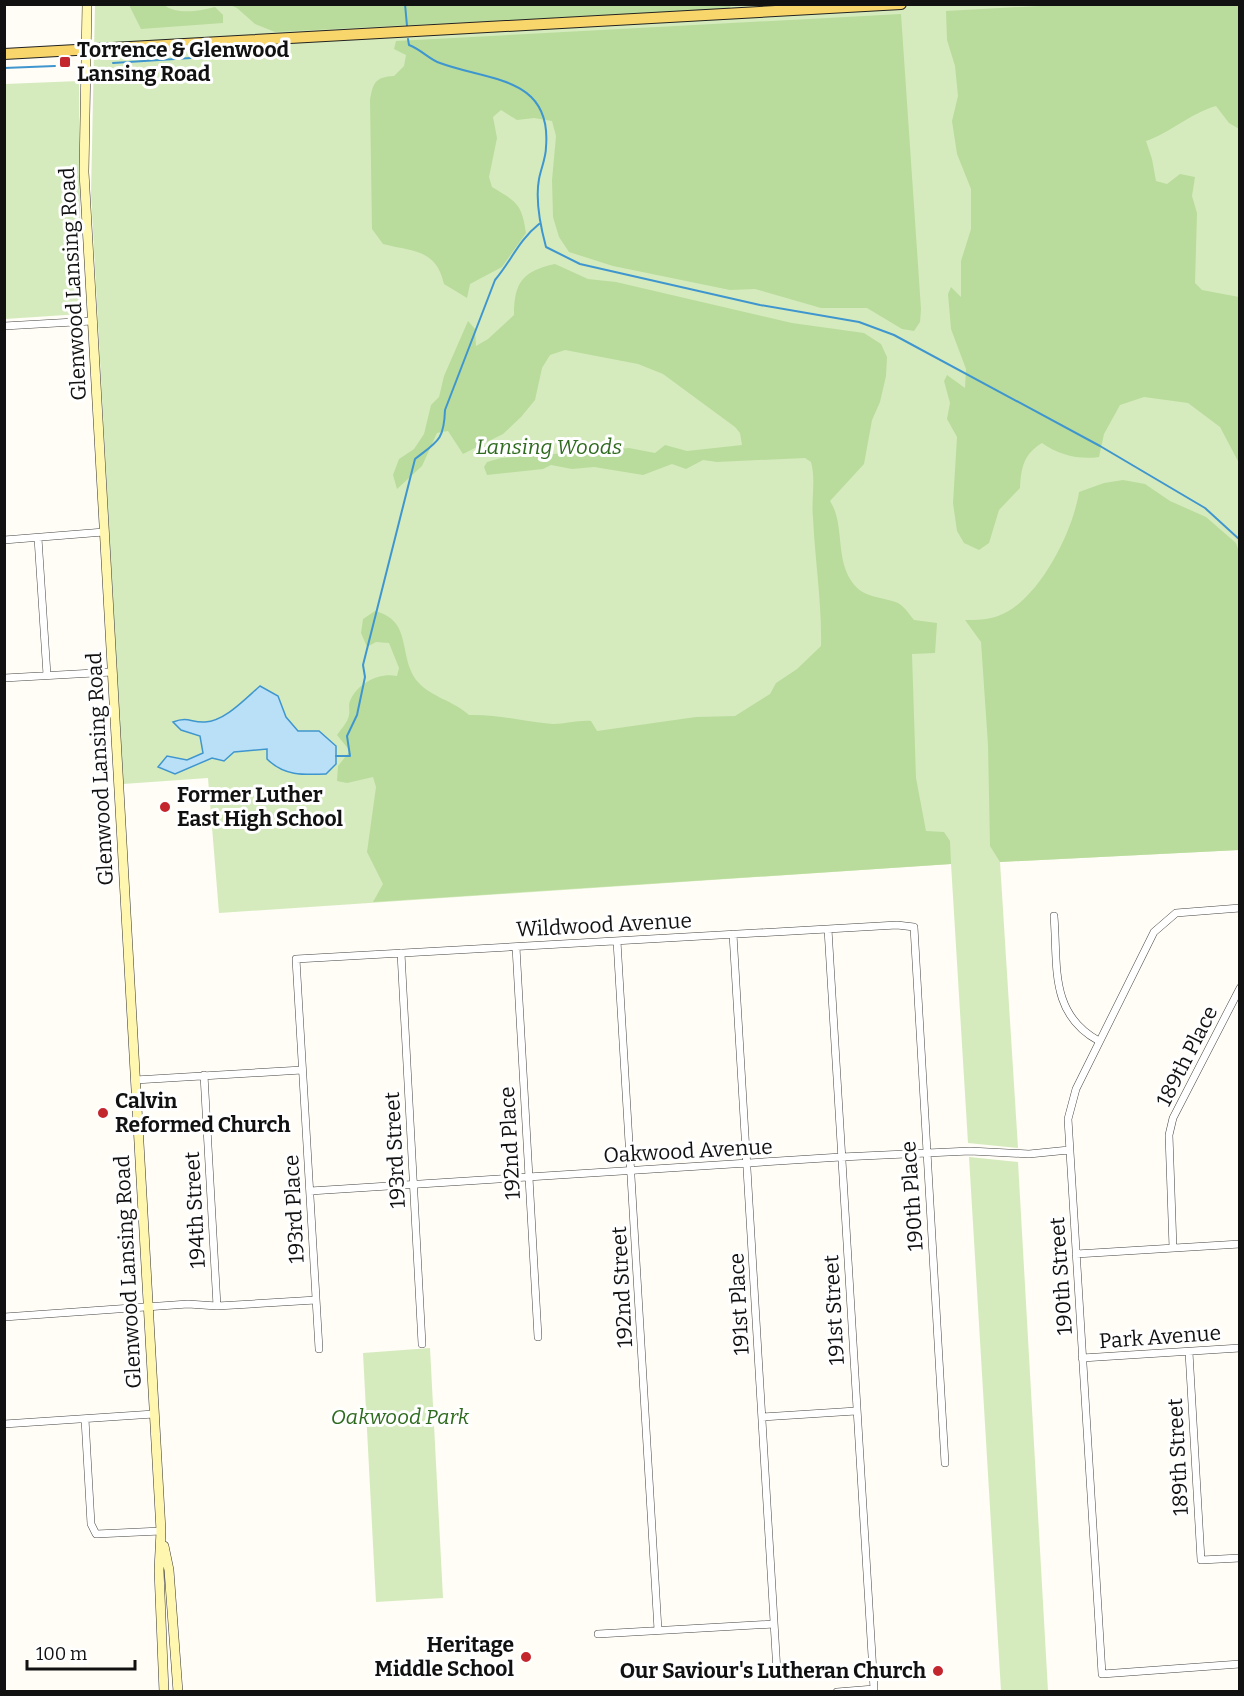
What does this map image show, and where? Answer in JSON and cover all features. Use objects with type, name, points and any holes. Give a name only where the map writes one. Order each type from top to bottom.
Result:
[{"type":"main road","name":"Glenwood Lansing Road","points":[[87,4],[84,172],[161,1531],[159,1570],[164,1692]]},
{"type":"main road","points":[[4,54],[901,4]]},
{"type":"main road","name":"Glenwood Lansing Road","points":[[161,1531],[169,1570],[178,1692]]},
{"type":"street","points":[[4,326],[92,321]]},
{"type":"street","points":[[4,540],[104,532]]},
{"type":"street","points":[[38,538],[47,675]]},
{"type":"street","points":[[4,678],[112,672]]},
{"type":"street","name":"190th Street","points":[[1239,908],[1183,912],[1167,919],[1154,932],[1072,1099],[1068,1119],[1102,1674],[1239,1664]]},
{"type":"street","points":[[1054,916],[1063,1007],[1077,1027],[1099,1041]]},
{"type":"street","name":"Wildwood Avenue","points":[[296,959],[897,925],[914,927]]},
{"type":"street","name":"190th Place","points":[[914,927],[925,1154],[945,1463]]},
{"type":"street","name":"191st Street","points":[[828,929],[874,1689],[837,1692]]},
{"type":"street","name":"191st Place","points":[[733,934],[777,1672]]},
{"type":"street","name":"192nd Street","points":[[617,941],[658,1630]]},
{"type":"street","name":"192nd Place","points":[[516,947],[538,1337]]},
{"type":"street","name":"193rd Street","points":[[400,953],[422,1344]]},
{"type":"street","name":"193rd Place","points":[[296,959],[319,1349]]},
{"type":"street","name":"189th Place","points":[[1173,1248],[1169,1135],[1173,1118],[1239,988]]},
{"type":"street","points":[[135,1080],[302,1070]]},
{"type":"street","name":"194th Street","points":[[204,1076],[216,1306]]},
{"type":"street","name":"Oakwood Avenue","points":[[310,1191],[529,1176],[748,1165],[841,1157],[970,1151],[1029,1154],[1069,1150]]},
{"type":"street","points":[[1076,1254],[1239,1244]]},
{"type":"street","points":[[4,1317],[188,1304],[216,1306],[316,1300]]},
{"type":"street","name":"Park Avenue","points":[[1082,1358],[1239,1348]]},
{"type":"street","name":"189th Street","points":[[1189,1352],[1201,1560],[1239,1558]]},
{"type":"street","points":[[762,1417],[856,1411]]},
{"type":"street","points":[[4,1424],[154,1414]]},
{"type":"street","points":[[85,1419],[91,1524],[96,1534],[161,1531]]},
{"type":"street","points":[[598,1634],[774,1624]]},
{"type":"green space","name":"Lansing Woods","points":[[95,5],[1239,5],[1239,850],[1000,862],[1018,1148],[968,1143],[951,864],[219,913],[208,778],[123,784],[91,194]]},
{"type":"green space","points":[[129,5],[164,5],[175,10],[189,11],[215,7],[223,15],[223,23],[141,29]]},
{"type":"green space","points":[[230,5],[731,5],[729,9],[275,32],[255,24],[237,8]]},
{"type":"green space","points":[[1057,5],[1239,5],[1239,129],[1229,123],[1216,106],[1146,141],[1156,181],[1167,184],[1180,174],[1195,177],[1192,196],[1197,213],[1195,283],[1202,290],[1239,297],[1239,463],[1220,427],[1188,403],[1144,397],[1120,405],[1104,434],[1099,457],[1069,456],[1042,443],[1031,452],[1023,467],[1020,488],[999,510],[989,543],[979,550],[964,543],[957,531],[953,503],[957,437],[947,419],[950,403],[944,381],[947,375],[965,388],[966,369],[951,329],[948,294],[951,287],[961,297],[961,261],[971,229],[971,189],[957,154],[952,121],[958,96],[955,66],[947,40],[946,11]]},
{"type":"green space","points":[[901,14],[921,309],[920,322],[914,331],[902,329],[867,308],[821,308],[755,289],[730,290],[613,266],[569,252],[559,237],[553,217],[552,180],[556,136],[552,121],[534,118],[517,120],[501,110],[493,117],[497,138],[489,177],[492,187],[517,205],[523,216],[526,233],[502,267],[470,284],[467,298],[444,284],[435,264],[429,258],[414,251],[383,244],[372,229],[370,100],[376,82],[394,76],[404,66],[406,55],[394,49],[396,41]]},
{"type":"green space","points":[[79,81],[81,314],[5,319],[5,84]]},
{"type":"green space","points":[[555,264],[588,279],[616,282],[792,323],[864,333],[881,344],[887,357],[886,376],[880,402],[872,420],[864,464],[830,501],[835,510],[843,562],[852,582],[867,594],[898,603],[914,620],[937,623],[935,653],[912,654],[916,778],[926,831],[944,832],[950,841],[951,864],[373,902],[383,884],[367,852],[376,787],[373,777],[347,783],[337,781],[338,766],[350,751],[337,735],[347,720],[349,703],[353,695],[363,684],[377,677],[397,676],[399,668],[389,643],[376,642],[367,647],[361,633],[363,619],[375,611],[387,616],[400,631],[408,662],[418,682],[429,692],[457,706],[469,715],[553,724],[591,721],[597,731],[696,717],[735,716],[770,694],[776,683],[797,669],[821,646],[813,476],[811,462],[805,458],[717,462],[703,460],[686,469],[672,464],[643,475],[594,467],[572,469],[551,465],[543,469],[487,475],[484,467],[487,462],[501,458],[629,448],[655,453],[665,445],[687,451],[742,445],[740,433],[735,427],[663,374],[638,364],[565,350],[550,355],[542,368],[535,400],[503,434],[463,454],[448,431],[437,433],[422,466],[397,489],[393,475],[399,459],[414,449],[424,434],[431,405],[439,397],[444,376],[468,321],[475,329],[476,346],[488,339],[514,315],[516,294],[522,280],[535,270]]},
{"type":"green space","points":[[1123,480],[1145,484],[1170,501],[1206,517],[1236,543],[1239,552],[1239,850],[1000,862],[990,846],[988,745],[981,642],[965,620],[998,616],[1013,608],[1027,596],[1040,581],[1061,545],[1079,492],[1104,483]]},
{"type":"green space","points":[[969,1157],[1018,1162],[1048,1691],[1001,1691]]},
{"type":"green space","name":"Oakwood Park","points":[[430,1348],[443,1598],[376,1602],[363,1353]]},
{"type":"water","points":[[260,686],[278,696],[286,717],[298,731],[319,731],[336,746],[336,764],[326,774],[302,774],[280,769],[267,759],[267,749],[234,752],[224,761],[212,758],[175,774],[158,767],[167,756],[187,760],[203,753],[200,736],[181,730],[173,722],[186,720],[205,722],[220,718]]},
{"type":"waterway","points":[[405,4],[407,26]]},
{"type":"waterway","points":[[408,39],[409,45],[436,62],[513,85],[528,94],[539,106],[545,124],[546,147],[539,179],[538,204],[546,247],[580,264],[760,305],[859,322],[894,335],[1100,446],[1205,508],[1240,540]]},
{"type":"waterway","points":[[113,63],[266,53]]},
{"type":"waterway","points":[[4,68],[55,66]]},
{"type":"waterway","points":[[336,756],[350,756],[347,736],[357,715],[365,677],[363,665],[415,459],[441,434],[445,410],[495,280],[520,244],[539,224]]},
{"type":"place","name":"Torrence & Glenwood Lansing Road","points":[[65,62]]},
{"type":"place","name":"Former Luther East High School","points":[[165,807]]},
{"type":"place","name":"Calvin Reformed Church","points":[[103,1113]]},
{"type":"place","name":"Heritage Middle School","points":[[526,1657]]},
{"type":"place","name":"Our Saviour's Lutheran Church","points":[[938,1671]]}]
